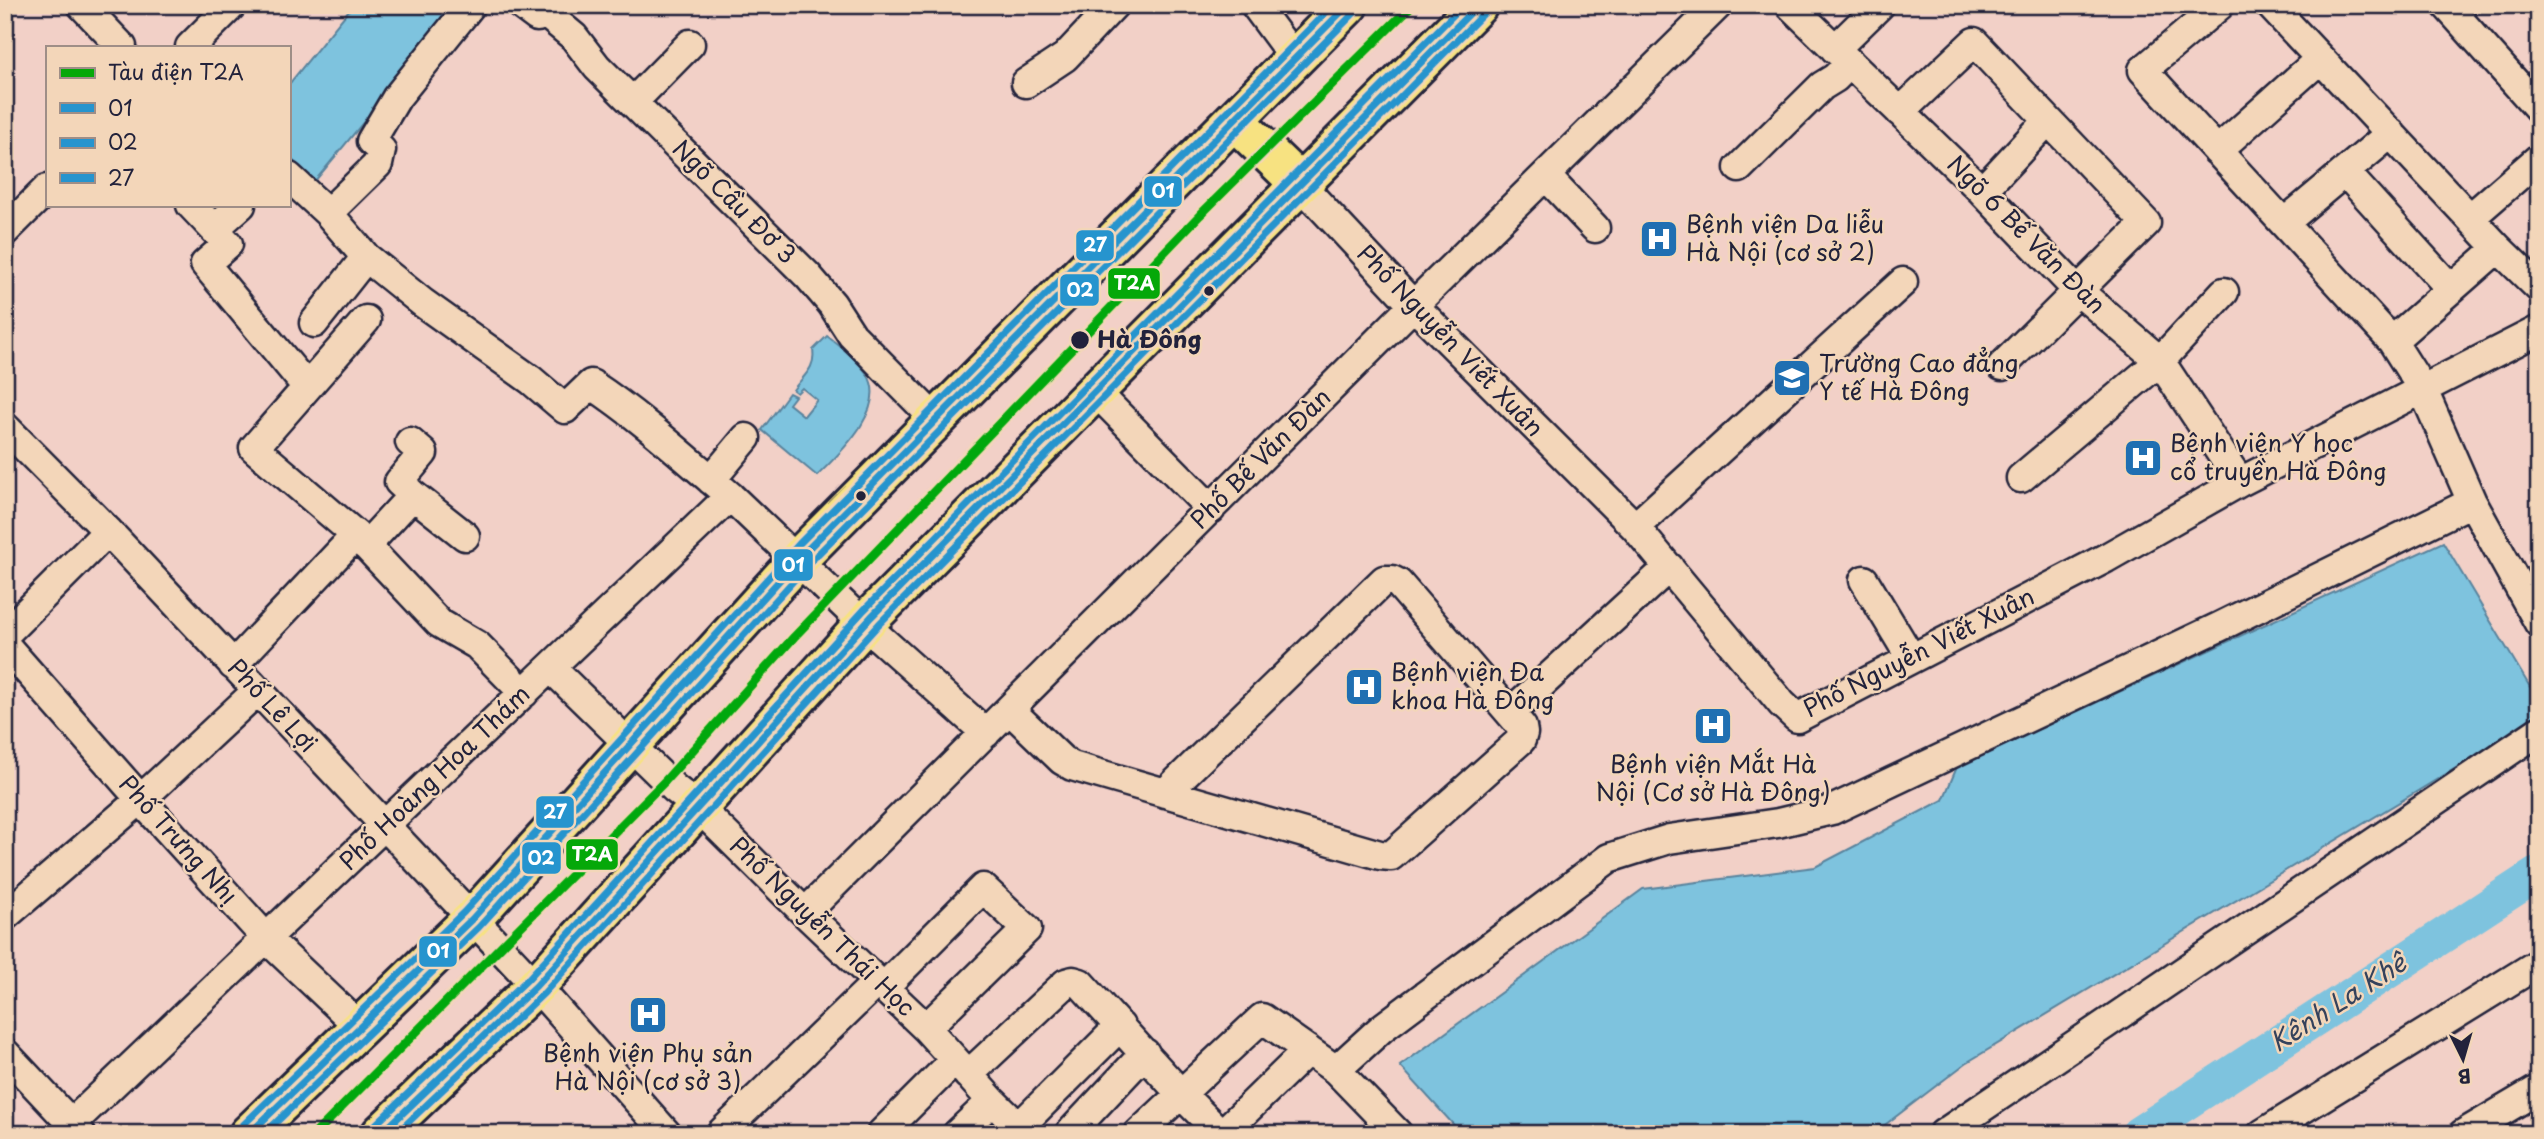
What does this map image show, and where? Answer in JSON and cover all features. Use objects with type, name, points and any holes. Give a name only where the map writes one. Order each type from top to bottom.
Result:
[{"type":"highway","points":[[249,1134],[472,919],[799,560],[1348,5]]},
{"type":"highway","points":[[382,1134],[536,986],[864,624],[1478,5]]},
{"type":"highway","points":[[1234,120],[1300,184]]},
{"type":"street","points":[[82,5],[121,46]]},
{"type":"street","points":[[191,46],[232,5]]},
{"type":"street","points":[[328,213],[379,164],[381,150],[371,141],[397,97],[471,5]]},
{"type":"street","name":"Ngõ Cầu Đơ 3","points":[[521,5],[537,18],[544,12],[561,25],[586,50],[597,67],[808,276],[852,335],[936,420]]},
{"type":"street","points":[[1026,83],[1065,57],[1114,5]]},
{"type":"street","points":[[1255,5],[1295,59]]},
{"type":"street","name":"Phố Bế Văn Đàn","points":[[805,913],[1718,5]]},
{"type":"street","points":[[1739,168],[1822,86],[1835,78],[1842,56],[1880,5]]},
{"type":"street","points":[[2220,5],[2143,70],[2392,341],[2423,390],[2472,502],[2539,623]]},
{"type":"street","points":[[2270,5],[2498,248],[2539,288]]},
{"type":"street","points":[[2446,5],[2539,109]]},
{"type":"street","name":"Ngõ 6 Bế Văn Đàn","points":[[1802,9],[1842,56],[1982,191],[2077,290],[2160,361],[2239,482]]},
{"type":"street","points":[[1900,111],[1974,41],[2146,223],[2002,366]]},
{"type":"street","points":[[633,102],[690,44]]},
{"type":"street","points":[[2217,150],[2320,59]]},
{"type":"street","points":[[1982,191],[2048,120]]},
{"type":"street","points":[[2284,223],[2391,133]]},
{"type":"street","points":[[2470,218],[2539,158]]},
{"type":"street","points":[[2345,172],[2451,289]]},
{"type":"street","points":[[1546,176],[1595,228]]},
{"type":"street","points":[[290,178],[328,213],[366,257],[423,303],[531,380],[565,409],[591,384],[633,413],[720,488],[864,624],[986,733]]},
{"type":"street","name":"Phố Nguyễn Viết Xuân","points":[[1300,184],[1414,306],[1635,527],[1782,705],[1797,718],[2106,558],[2239,482],[2539,330]]},
{"type":"street","points":[[5,231],[46,190]]},
{"type":"street","points":[[192,206],[228,244],[205,264],[307,387]]},
{"type":"street","points":[[214,229],[240,206]]},
{"type":"street","points":[[2392,341],[2498,248]]},
{"type":"street","points":[[314,323],[366,257]]},
{"type":"street","points":[[1635,527],[1903,282]]},
{"type":"street","points":[[2021,478],[2160,361],[2224,292]]},
{"type":"street","points":[[366,320],[254,448],[361,541],[439,623],[477,645],[524,693]]},
{"type":"street","points":[[1095,391],[1211,509]]},
{"type":"street","name":"Phố Lê Lợi","points":[[5,427],[108,531],[536,986],[667,1134]]},
{"type":"street","name":"Phố Hoàng Hoa Thám","points":[[76,1129],[267,939],[551,668],[720,488],[746,439]]},
{"type":"street","points":[[410,443],[423,453],[399,482],[465,536]]},
{"type":"street","points":[[233,665],[361,541],[413,495]]},
{"type":"street","points":[[1336,1070],[1382,1028],[1609,858],[1669,839],[1778,823],[1832,810],[2219,627],[2472,502]]},
{"type":"street","points":[[5,634],[108,531]]},
{"type":"street","points":[[1510,713],[1669,567]]},
{"type":"street","points":[[1010,709],[1062,760],[1072,766],[1165,793],[1380,855],[1391,856],[1521,740],[1522,727],[1398,583],[1384,580],[1165,793]]},
{"type":"street","points":[[1864,580],[1911,658]]},
{"type":"street","name":"Phố Trưng Nhị","points":[[5,645],[267,939],[360,1027]]},
{"type":"street","name":"Phố Nguyễn Thái Học","points":[[551,668],[926,1028],[992,1101],[1023,1130]]},
{"type":"street","points":[[5,916],[141,800],[257,691]]},
{"type":"street","points":[[1943,1134],[2539,731]]},
{"type":"street","points":[[720,1134],[983,888],[1027,929],[926,1028]]},
{"type":"street","points":[[2262,1134],[2539,963]]},
{"type":"street","points":[[881,1134],[1066,983],[1073,981],[1080,983],[1221,1134],[1308,1050]]},
{"type":"street","points":[[1138,1134],[1262,1018],[1336,1070],[1398,1134]]},
{"type":"street","points":[[1023,1130],[1121,1026]]},
{"type":"street","points":[[5,1053],[76,1129]]},
{"type":"street","points":[[1069,1134],[1146,1053]]},
{"type":"street","points":[[2463,1134],[2539,1089]]},
{"type":"street","points":[[957,1134],[992,1101]]},
{"type":"water","points":[[353,5],[460,5],[315,181],[290,158],[290,83]]},
{"type":"water","points":[[827,336],[854,358],[867,374],[872,387],[872,401],[858,430],[817,476],[762,430],[789,393],[795,396],[789,404],[804,416],[817,400],[802,388],[797,393],[793,390],[811,367],[813,350]]},
{"type":"water","points":[[2443,542],[2539,702],[2539,718],[1966,1063],[1873,1134],[1462,1134],[1400,1066],[1643,889],[1815,867],[1943,800],[1957,767]]},
{"type":"waterway","name":"Kênh La Khê","points":[[2138,1134],[2539,873]]},
{"type":"metro line","name":"T2A","points":[[315,1134],[665,781],[794,637],[1200,215],[1412,5]]},
{"type":"transit line","name":"27","points":[[242,1126],[464,912],[799,544],[1333,5]]},
{"type":"transit line","name":"01","points":[[249,1134],[472,919],[806,551],[1348,5]]},
{"type":"transit line","name":"27","points":[[374,1126],[528,979],[864,610],[1463,5]]},
{"type":"transit line","name":"01","points":[[381,1134],[536,986],[871,617],[1478,5]]},
{"type":"transit line","name":"02","points":[[264,1134],[479,927],[814,558],[1355,12]]},
{"type":"transit line","name":"02","points":[[396,1134],[544,993],[879,624],[1485,12]]},
{"type":"place","name":"Bệnh viện Da liễu Hà Nội (cơ sở 2)","points":[[1659,239]]},
{"type":"place","name":"Hà Đông","points":[[1080,340]]},
{"type":"place","name":"Trường Cao đẳng Y tế Hà Đông","points":[[1792,378]]},
{"type":"place","name":"Bệnh viện Y học cổ truyền Hà Đông","points":[[2143,458]]},
{"type":"place","name":"Bệnh viện Đa khoa Hà Đông","points":[[1364,687]]},
{"type":"place","name":"Bệnh viện Mắt Hà Nội (Cơ sở Hà Đông)","points":[[1713,726]]},
{"type":"place","name":"Bệnh viện Phụ sản Hà Nội (cơ sở 3)","points":[[648,1015]]}]
